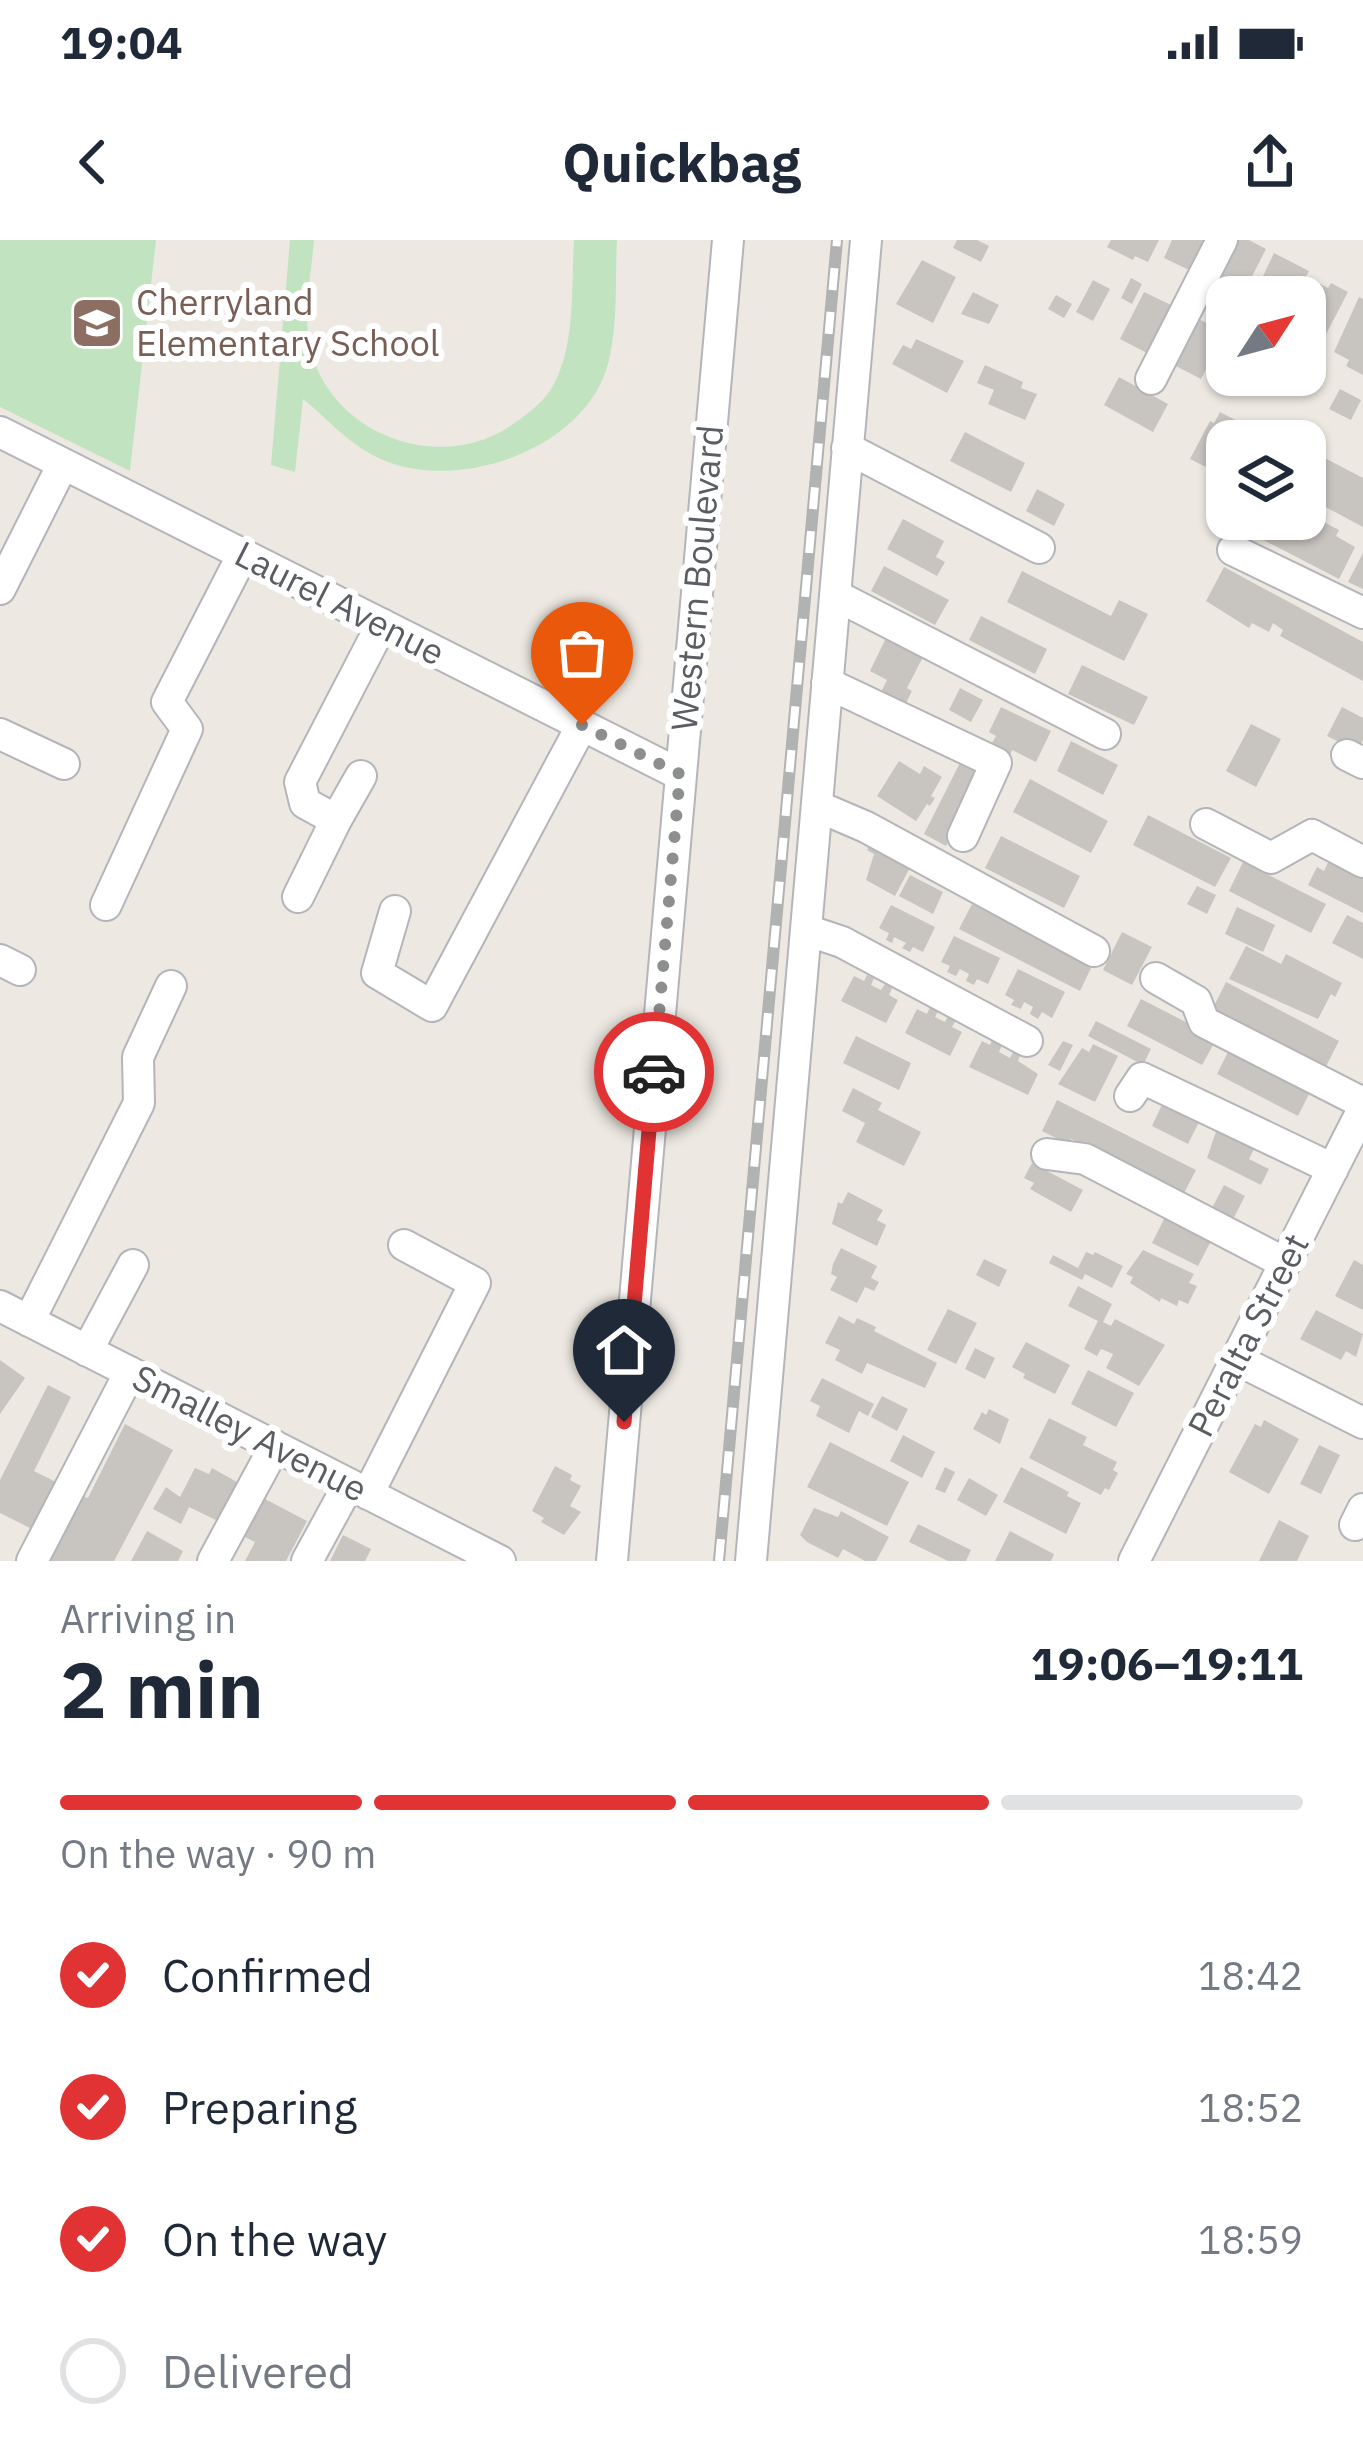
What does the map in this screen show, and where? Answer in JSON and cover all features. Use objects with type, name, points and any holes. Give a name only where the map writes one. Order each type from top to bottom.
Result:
[{"type":"street","name":"Western Boulevard","points":[[612,1561],[728,240]]},
{"type":"street","points":[[752,1561],[866,240]]},
{"type":"street","points":[[1151,379],[1222,240]]},
{"type":"street","name":"Laurel Avenue","points":[[0,432],[680,774]]},
{"type":"street","points":[[847,448],[1039,548]]},
{"type":"street","points":[[0,589],[63,464]]},
{"type":"street","points":[[1233,550],[1363,614]]},
{"type":"street","points":[[106,905],[187,729],[167,702],[243,554]]},
{"type":"street","points":[[835,595],[1105,734]]},
{"type":"street","points":[[336,820],[305,803],[300,782],[382,624]]},
{"type":"street","points":[[827,683],[996,763],[963,836]]},
{"type":"street","points":[[395,911],[377,973],[432,1006],[582,725]]},
{"type":"street","points":[[0,734],[64,764]]},
{"type":"street","points":[[298,897],[361,776]]},
{"type":"street","points":[[817,806],[866,827],[1094,951]]},
{"type":"street","points":[[1206,824],[1270,858],[1312,835],[1363,862]]},
{"type":"street","points":[[806,930],[842,943],[1027,1041]]},
{"type":"street","points":[[1156,978],[1196,1001],[1204,1022],[1363,1106]]},
{"type":"street","points":[[29,1321],[139,1102],[138,1058],[171,986]]},
{"type":"street","points":[[1130,1096],[1142,1078],[1333,1169]]},
{"type":"street","name":"Peralta Street","points":[[1134,1561],[1363,1106]]},
{"type":"street","points":[[1047,1154],[1085,1159],[1285,1263]]},
{"type":"street","points":[[307,1561],[358,1489],[475,1283],[404,1245]]},
{"type":"street","points":[[88,1351],[134,1265]]},
{"type":"street","name":"Smalley Avenue","points":[[0,1306],[500,1561]]},
{"type":"street","points":[[1236,1359],[1363,1423]]},
{"type":"street","points":[[32,1561],[130,1372]]},
{"type":"street","points":[[213,1561],[275,1446]]},
{"type":"green space","name":"Cherryland Elementary School","points":[[0,240],[156,240],[130,471],[0,407]]},
{"type":"green space","points":[[290,240],[314,240],[308,329],[313,358],[327,386],[346,410],[371,428],[429,446],[489,438],[542,400],[554,384],[566,350],[574,240],[617,240],[612,345],[597,391],[549,439],[483,466],[448,471],[414,469],[383,460],[350,440],[303,399],[295,472],[271,465]]},
{"type":"building","points":[[957,240],[977,240],[989,246],[981,262],[953,248]]},
{"type":"building","points":[[1111,240],[1159,240],[1148,262],[1107,247]]},
{"type":"building","points":[[1172,240],[1206,240],[1191,271],[1164,258]]},
{"type":"building","points":[[1236,240],[1249,240],[1266,249],[1252,276],[1218,276]]},
{"type":"building","points":[[1274,253],[1309,271],[1306,276],[1263,276]]},
{"type":"building","points":[[922,260],[956,277],[933,323],[896,304]]},
{"type":"building","points":[[1131,278],[1142,284],[1132,304],[1121,298]]},
{"type":"building","points":[[1093,280],[1110,289],[1093,321],[1076,312]]},
{"type":"building","points":[[1331,283],[1348,292],[1326,334],[1326,287]]},
{"type":"building","points":[[973,292],[999,305],[989,324],[961,314]]},
{"type":"building","points":[[1144,292],[1173,306],[1149,354],[1120,339]]},
{"type":"building","points":[[1056,295],[1072,304],[1064,318],[1048,309]]},
{"type":"building","points":[[1359,297],[1363,299],[1363,375],[1334,352]]},
{"type":"building","points":[[1197,318],[1206,323],[1206,369],[1201,379],[1172,364]]},
{"type":"building","points":[[916,339],[964,361],[947,393],[892,364],[903,345],[911,349]]},
{"type":"building","points":[[985,365],[1023,382],[1021,388],[1037,394],[1025,420],[988,404],[994,390],[977,383]]},
{"type":"building","points":[[1119,377],[1168,404],[1153,432],[1104,405]]},
{"type":"building","points":[[1340,389],[1361,400],[1351,420],[1329,409]]},
{"type":"building","points":[[1206,429],[1206,467],[1190,459]]},
{"type":"building","points":[[965,432],[1025,463],[1011,492],[950,461]]},
{"type":"building","points":[[1326,459],[1363,478],[1363,527],[1326,507]]},
{"type":"building","points":[[1037,489],[1065,504],[1054,526],[1026,511]]},
{"type":"building","points":[[903,519],[944,541],[936,557],[945,562],[937,576],[887,549]]},
{"type":"building","points":[[1326,523],[1355,547],[1339,579],[1263,540],[1326,540]]},
{"type":"building","points":[[1363,553],[1363,589],[1348,582]]},
{"type":"building","points":[[884,566],[949,600],[935,625],[871,591]]},
{"type":"building","points":[[1224,567],[1363,642],[1363,681],[1280,636],[1283,630],[1273,623],[1269,632],[1252,623],[1249,628],[1206,601]]},
{"type":"building","points":[[1022,571],[1111,616],[1119,600],[1148,614],[1124,661],[1007,602]]},
{"type":"building","points":[[981,616],[1047,649],[1035,674],[969,640]]},
{"type":"building","points":[[887,636],[924,655],[907,688],[912,691],[905,705],[881,692],[887,680],[870,671]]},
{"type":"building","points":[[1082,665],[1148,697],[1134,725],[1068,694]]},
{"type":"building","points":[[960,688],[983,700],[971,722],[949,710]]},
{"type":"building","points":[[1001,707],[1051,731],[1036,762],[1012,750],[1009,758],[989,748],[996,736],[989,732]]},
{"type":"building","points":[[1342,707],[1363,718],[1363,740],[1357,751],[1327,736]]},
{"type":"building","points":[[1251,724],[1281,739],[1256,787],[1226,771]]},
{"type":"building","points":[[1071,741],[1118,765],[1103,795],[1057,771]]},
{"type":"building","points":[[964,755],[985,766],[946,846],[924,834]]},
{"type":"building","points":[[899,761],[920,774],[924,766],[942,777],[931,796],[935,798],[916,821],[877,796]]},
{"type":"building","points":[[1030,779],[1108,821],[1091,853],[1013,812]]},
{"type":"building","points":[[1148,815],[1231,858],[1215,887],[1133,845]]},
{"type":"building","points":[[1001,836],[1080,876],[1064,908],[985,868]]},
{"type":"building","points":[[873,840],[913,862],[895,896],[866,880],[874,854],[867,850]]},
{"type":"building","points":[[1333,852],[1363,868],[1363,913],[1308,885],[1317,867],[1324,871]]},
{"type":"building","points":[[1243,862],[1326,904],[1311,933],[1229,891]]},
{"type":"building","points":[[910,875],[943,892],[933,914],[899,896]]},
{"type":"building","points":[[1197,886],[1216,895],[1207,914],[1187,904]]},
{"type":"building","points":[[972,904],[1092,966],[1080,991],[959,929]]},
{"type":"building","points":[[891,905],[935,927],[923,952],[902,948],[906,943],[894,937],[892,943],[886,940],[889,933],[879,928]]},
{"type":"building","points":[[1237,907],[1275,925],[1263,952],[1225,934]]},
{"type":"building","points":[[1347,915],[1363,923],[1363,959],[1332,943]]},
{"type":"building","points":[[1122,932],[1152,947],[1132,985],[1103,970]]},
{"type":"building","points":[[954,936],[1000,958],[988,984],[966,981],[969,974],[960,969],[956,976],[947,972],[950,966],[941,962]]},
{"type":"building","points":[[1246,946],[1281,964],[1286,954],[1342,983],[1318,1019],[1229,979]]},
{"type":"building","points":[[1018,969],[1065,992],[1052,1018],[1042,1012],[1038,1019],[1030,1014],[1033,1007],[1024,1002],[1021,1009],[1011,1005],[1014,1000],[1005,995]]},
{"type":"building","points":[[867,975],[874,978],[871,985],[892,988],[889,995],[898,1000],[886,1023],[841,1001],[854,976],[864,981]]},
{"type":"building","points":[[1226,982],[1339,1041],[1321,1076],[1208,1018]]},
{"type":"building","points":[[1141,999],[1217,1038],[1202,1065],[1127,1026]]},
{"type":"building","points":[[930,1007],[945,1022],[948,1016],[956,1020],[952,1027],[962,1032],[950,1056],[905,1033],[917,1009],[927,1014]]},
{"type":"building","points":[[1096,1021],[1151,1049],[1143,1065],[1088,1036]]},
{"type":"building","points":[[856,1036],[911,1063],[899,1090],[843,1063]]},
{"type":"building","points":[[992,1040],[1002,1045],[999,1052],[1010,1058],[1013,1052],[1038,1074],[1028,1095],[969,1067],[982,1041],[990,1045]]},
{"type":"building","points":[[1063,1041],[1073,1045],[1060,1071],[1048,1065]]},
{"type":"building","points":[[1093,1044],[1118,1056],[1095,1102],[1058,1084],[1082,1048],[1089,1052]]},
{"type":"building","points":[[1231,1046],[1312,1088],[1298,1116],[1217,1074]]},
{"type":"building","points":[[853,1088],[882,1103],[878,1110],[921,1132],[904,1166],[856,1142],[865,1123],[842,1111]]},
{"type":"building","points":[[1166,1096],[1203,1114],[1188,1144],[1152,1126]]},
{"type":"building","points":[[1057,1100],[1196,1170],[1183,1195],[1071,1139],[1068,1144],[1042,1131]]},
{"type":"building","points":[[1220,1120],[1259,1139],[1249,1159],[1269,1169],[1261,1185],[1207,1158]]},
{"type":"building","points":[[1032,1163],[1083,1190],[1071,1212],[1030,1189],[1034,1183],[1024,1178]]},
{"type":"building","points":[[1224,1185],[1245,1196],[1232,1221],[1211,1210]]},
{"type":"building","points":[[848,1192],[883,1210],[877,1220],[886,1225],[877,1246],[832,1224],[838,1202],[842,1204]]},
{"type":"building","points":[[1165,1217],[1211,1241],[1198,1266],[1152,1243]]},
{"type":"building","points":[[841,1248],[877,1266],[871,1278],[879,1282],[874,1291],[865,1287],[857,1303],[830,1290],[837,1277],[831,1274],[833,1264]]},
{"type":"building","points":[[1143,1250],[1194,1274],[1189,1283],[1197,1286],[1188,1304],[1179,1300],[1177,1306],[1161,1298],[1160,1302],[1130,1283],[1133,1277],[1126,1274]]},
{"type":"building","points":[[1086,1252],[1123,1266],[1112,1288],[1085,1274],[1082,1280],[1049,1263],[1053,1255],[1078,1268]]},
{"type":"building","points":[[984,1259],[1007,1270],[999,1287],[976,1275]]},
{"type":"building","points":[[1354,1260],[1363,1265],[1363,1310],[1335,1296]]},
{"type":"building","points":[[1078,1286],[1112,1304],[1103,1322],[1111,1326],[1115,1319],[1165,1345],[1139,1386],[1106,1368],[1113,1354],[1101,1349],[1097,1356],[1084,1349],[1098,1321],[1068,1306]]},
{"type":"building","points":[[948,1309],[977,1323],[956,1364],[927,1350]]},
{"type":"building","points":[[1316,1310],[1363,1334],[1356,1357],[1346,1351],[1341,1360],[1300,1339]]},
{"type":"building","points":[[839,1316],[876,1327],[874,1331],[937,1363],[925,1388],[867,1363],[862,1374],[835,1360],[840,1350],[825,1343]]},
{"type":"building","points":[[1026,1342],[1070,1365],[1055,1394],[1012,1367]]},
{"type":"building","points":[[975,1348],[995,1358],[985,1379],[965,1369]]},
{"type":"building","points":[[0,1360],[25,1378],[0,1414]]},
{"type":"building","points":[[1088,1370],[1134,1393],[1116,1427],[1071,1404]]},
{"type":"building","points":[[822,1378],[874,1404],[868,1416],[859,1411],[849,1433],[816,1416],[820,1406],[810,1401]]},
{"type":"building","points":[[48,1385],[71,1397],[34,1471],[60,1484],[36,1531],[0,1513],[0,1480]]},
{"type":"building","points":[[882,1396],[908,1409],[897,1431],[871,1417]]},
{"type":"building","points":[[989,1409],[1009,1419],[1000,1444],[973,1429]]},
{"type":"building","points":[[1049,1418],[1087,1437],[1083,1445],[1117,1462],[1113,1470],[1118,1473],[1109,1490],[1105,1488],[1101,1495],[1029,1458]]},
{"type":"building","points":[[1264,1420],[1299,1439],[1269,1494],[1229,1472],[1255,1424],[1261,1427]]},
{"type":"building","points":[[125,1424],[173,1450],[114,1561],[40,1561],[74,1494],[88,1498]]},
{"type":"building","points":[[903,1435],[935,1452],[922,1478],[890,1461]]},
{"type":"building","points":[[830,1442],[909,1482],[887,1526],[807,1487]]},
{"type":"building","points":[[1319,1445],[1340,1455],[1321,1494],[1300,1484]]},
{"type":"building","points":[[555,1466],[581,1486],[570,1506],[581,1512],[564,1535],[532,1511]]},
{"type":"building","points":[[945,1467],[955,1472],[945,1493],[935,1489]]},
{"type":"building","points":[[1021,1467],[1081,1503],[1066,1534],[1003,1502]]},
{"type":"building","points":[[195,1468],[209,1474],[212,1468],[237,1482],[235,1488],[241,1491],[224,1524],[189,1507],[181,1524],[153,1509],[166,1487],[180,1497]]},
{"type":"building","points":[[969,1478],[998,1495],[986,1516],[957,1500]]},
{"type":"building","points":[[265,1499],[307,1521],[286,1561],[245,1561],[255,1542],[245,1537]]},
{"type":"building","points":[[814,1508],[838,1517],[841,1511],[889,1537],[876,1561],[865,1561],[843,1549],[838,1558],[807,1542],[800,1535]]},
{"type":"building","points":[[1279,1520],[1309,1536],[1297,1561],[1259,1561]]},
{"type":"building","points":[[918,1524],[971,1550],[966,1561],[948,1561],[909,1542]]},
{"type":"building","points":[[147,1531],[183,1551],[178,1561],[131,1561]]},
{"type":"building","points":[[1010,1531],[1054,1554],[1051,1561],[995,1561]]},
{"type":"building","points":[[343,1535],[371,1549],[365,1561],[330,1561]]},
{"type":"railway","points":[[719,1561],[837,240]]},
{"type":"way so far","points":[[582,725],[680,774],[654,1072]]},
{"type":"place","name":"Cherryland Elementary School","points":[[97,323]]},
{"type":"route","points":[[624,1422],[654,1072]]}]
